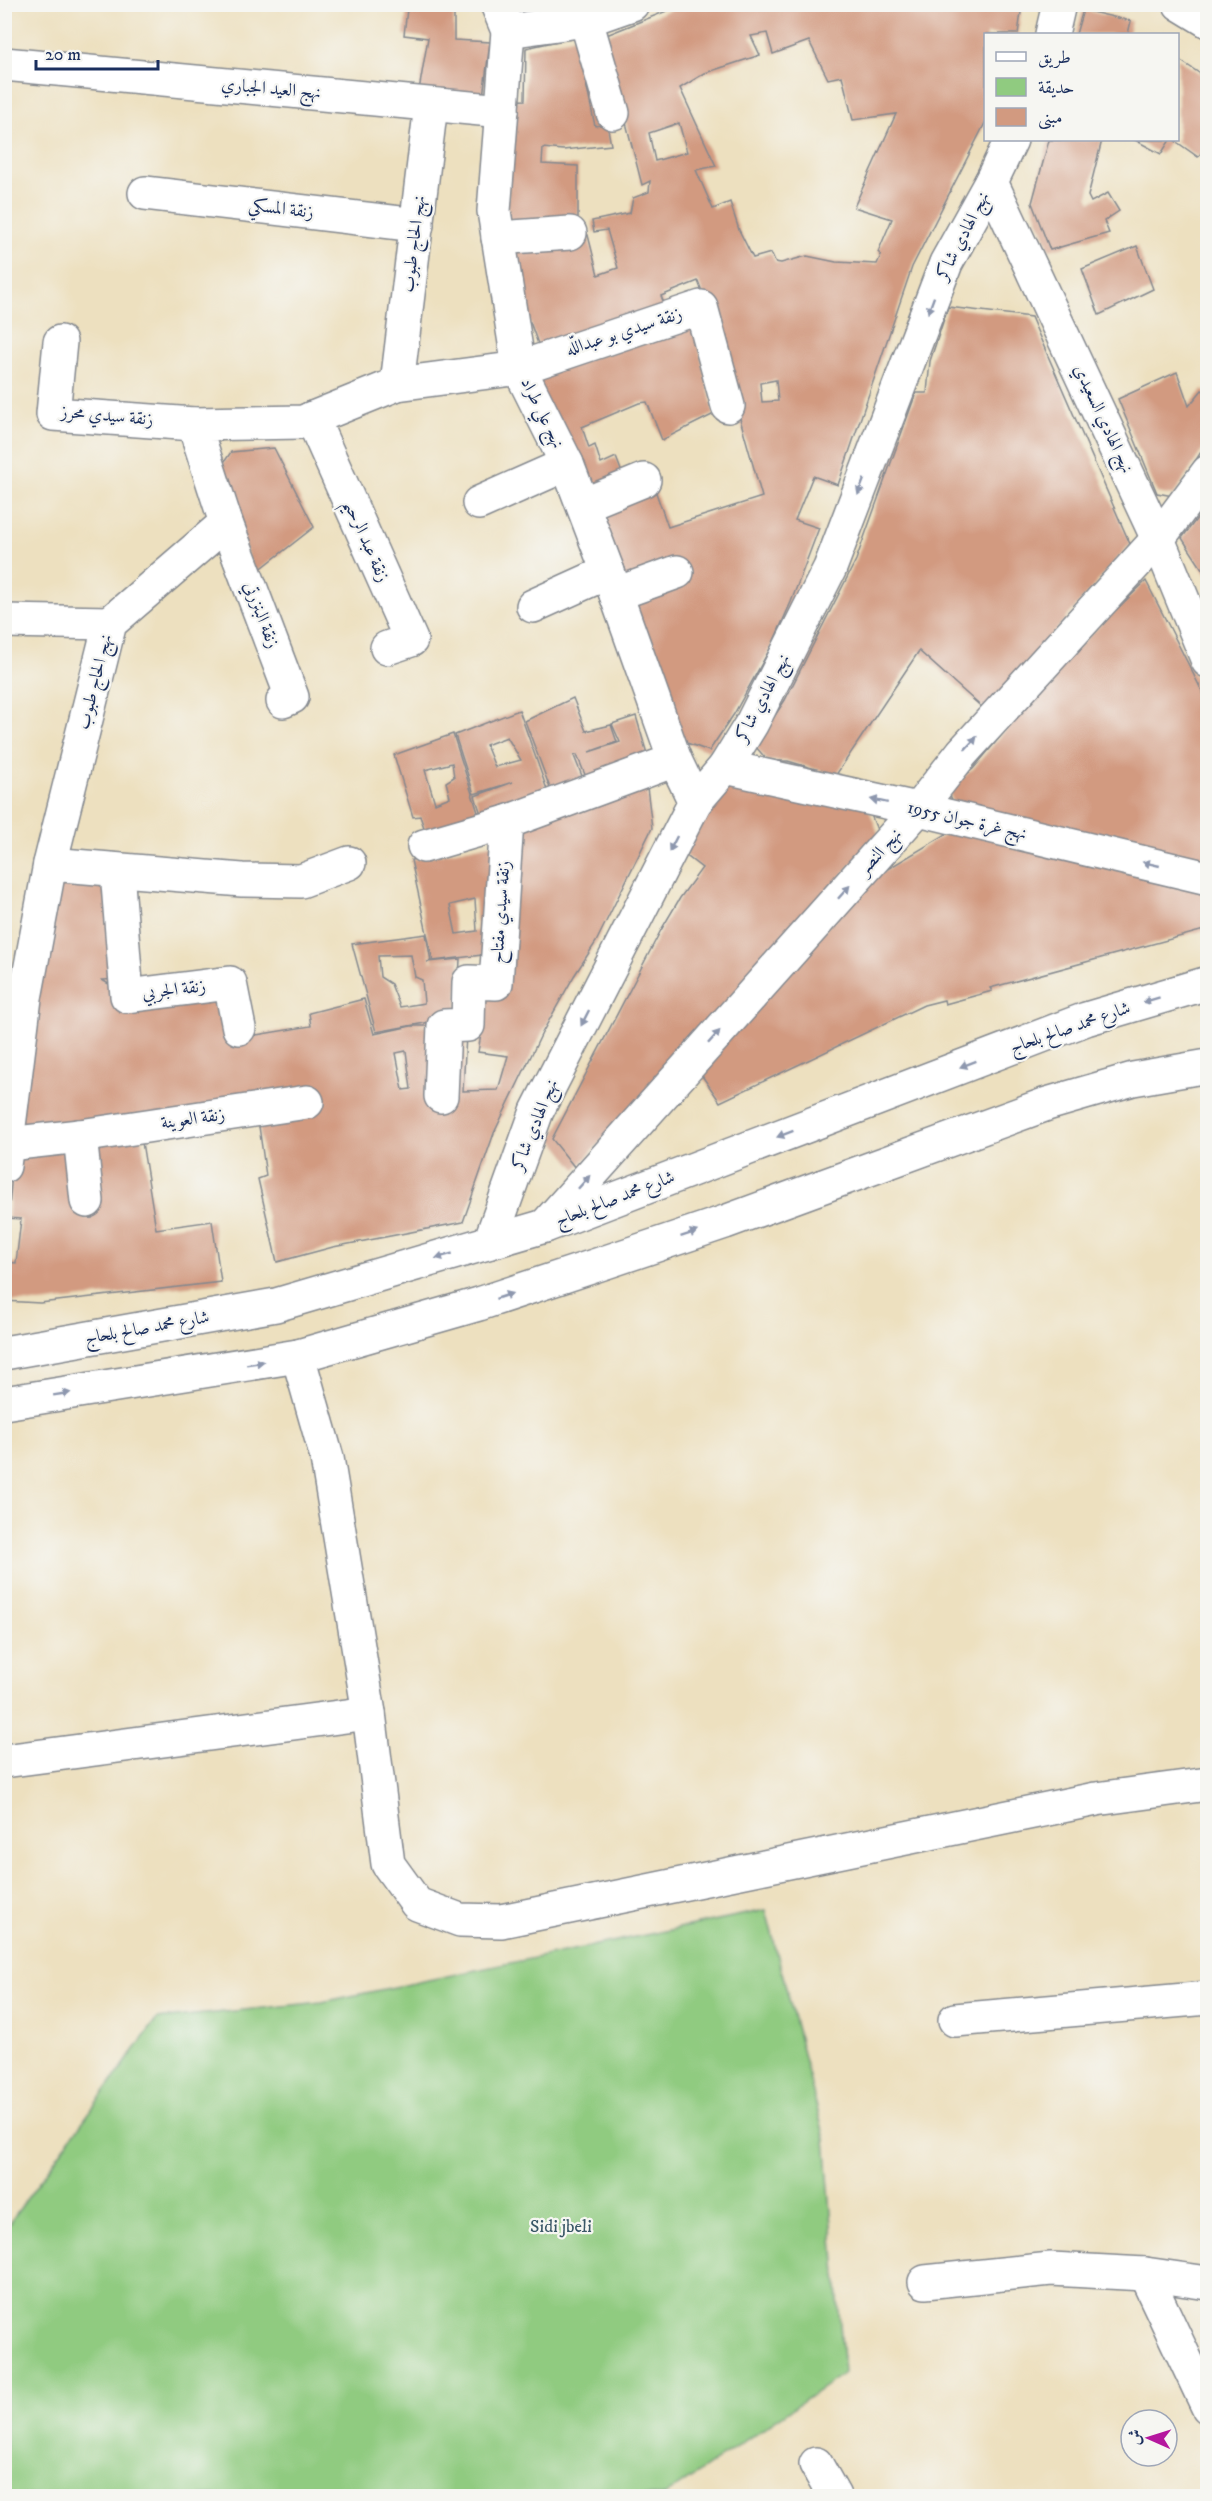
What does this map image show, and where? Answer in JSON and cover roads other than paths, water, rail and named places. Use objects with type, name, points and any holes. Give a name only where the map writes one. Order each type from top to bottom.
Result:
[{"type":"street","points":[[502,18],[586,21],[632,4]]},
{"type":"street","points":[[1052,33],[1059,4]]},
{"type":"street","points":[[1180,4],[1208,21]]},
{"type":"street","name":"نهج علي طراد","points":[[502,18],[502,111],[494,211],[519,368],[567,464],[675,760],[695,802]]},
{"type":"street","points":[[586,21],[614,113]]},
{"type":"street","name":"نهج العيد الجباري","points":[[4,64],[502,111]]},
{"type":"street","name":"نهج الحاج طبوب","points":[[397,384],[431,105]]},
{"type":"street","name":"نهج الهادي شاكر","points":[[490,1242],[537,1111],[695,802],[725,767],[752,723],[830,568],[946,263],[991,182],[1011,141]]},
{"type":"street","name":"نهج الهادي السعيدي","points":[[991,182],[1158,538],[1208,661]]},
{"type":"street","name":"زنقة المسكي","points":[[146,193],[417,225]]},
{"type":"street","points":[[498,238],[570,233]]},
{"type":"street","name":"زنقة سيدي بو عبداللّه","points":[[519,368],[701,307],[728,406]]},
{"type":"street","name":"زنقة سيدي محرز","points":[[60,342],[53,414],[194,424]]},
{"type":"street","points":[[226,523],[194,424],[303,422],[397,384],[519,368]]},
{"type":"street","name":"زنقة عبد الرحيم","points":[[312,418],[411,640],[387,648]]},
{"type":"street","points":[[479,503],[567,464]]},
{"type":"street","name":"نهج النصر","points":[[545,1226],[918,809],[962,753],[1158,538],[1208,472]]},
{"type":"street","points":[[583,505],[644,480]]},
{"type":"street","name":"نهج الحاج طبوب","points":[[6,1155],[25,998],[50,864],[110,623],[226,523]]},
{"type":"street","name":"زنقة البنزرتي","points":[[226,523],[292,697],[283,701]]},
{"type":"street","points":[[533,606],[612,583],[677,572]]},
{"type":"street","points":[[4,621],[110,623]]},
{"type":"street","points":[[424,846],[507,822],[675,760]]},
{"type":"street","name":"1955 نهج غرة جوان","points":[[725,767],[918,809],[1208,878]]},
{"type":"street","name":"زنقة سيدي مفتاح","points":[[441,1096],[444,1026],[468,1026],[469,982],[496,983],[507,822]]},
{"type":"street","points":[[50,864],[242,880],[301,881],[349,863]]},
{"type":"street","name":"زنقة الجربي","points":[[117,871],[127,996],[230,983],[239,1028]]},
{"type":"street","name":"شارع محمد صالح بلحاج","points":[[4,1353],[276,1305],[545,1226],[1086,1019],[1208,983]]},
{"type":"street","points":[[4,1403],[298,1356],[479,1304],[616,1259],[725,1222],[1047,1104],[1133,1079],[1208,1066]]},
{"type":"street","name":"زنقة العوينة","points":[[6,1155],[80,1136],[307,1102]]},
{"type":"street","points":[[80,1136],[87,1201]]},
{"type":"street","points":[[298,1356],[327,1458],[369,1713],[388,1864],[417,1904],[460,1920],[501,1922],[1096,1799],[1208,1784]]},
{"type":"street","points":[[4,1761],[369,1713]]},
{"type":"street","points":[[955,2020],[1208,1998]]},
{"type":"street","points":[[925,2282],[1051,2269],[1144,2274],[1208,2283]]},
{"type":"street","points":[[1144,2274],[1208,2407]]},
{"type":"street","points":[[816,2464],[834,2496]]},
{"type":"park label","name":"Sidi jbeli","points":[[561,2227]]}]
